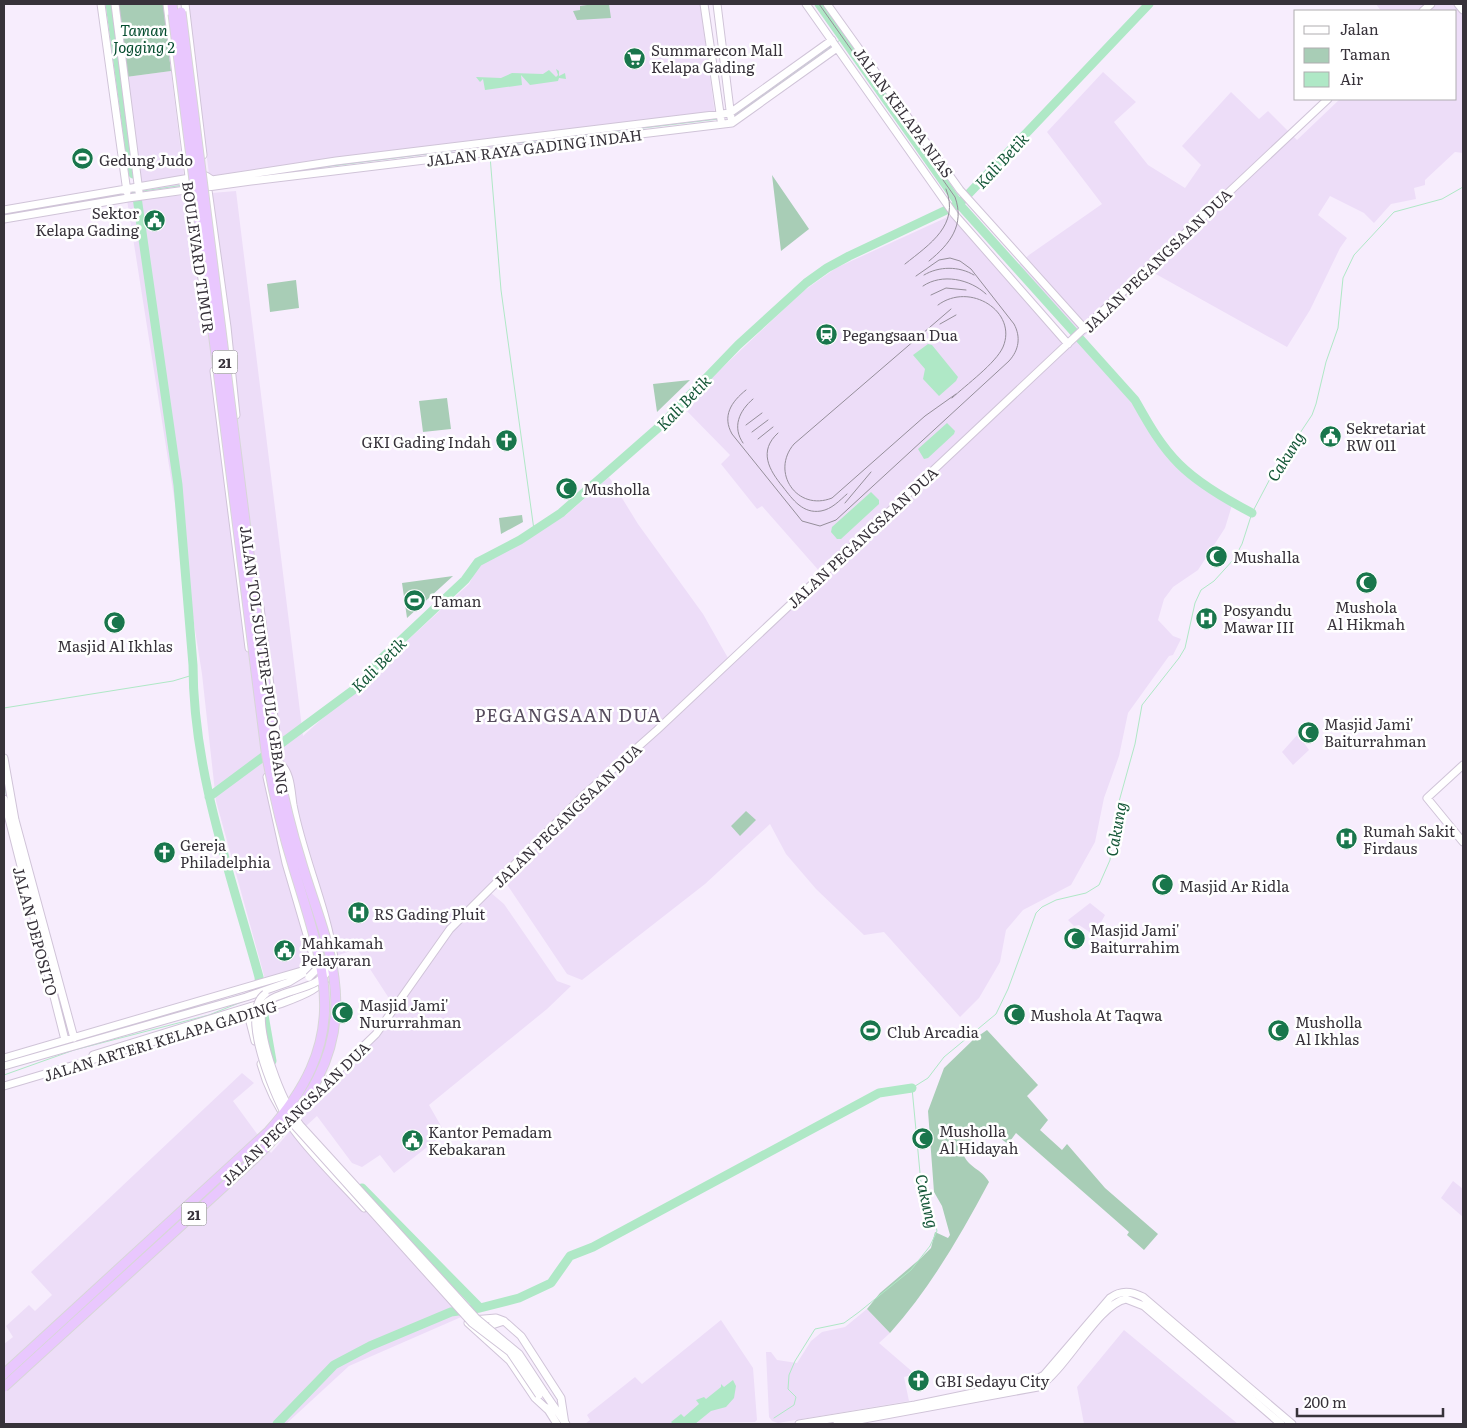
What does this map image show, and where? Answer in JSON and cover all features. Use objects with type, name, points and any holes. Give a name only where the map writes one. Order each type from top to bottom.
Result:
[{"type":"highway","name":"JALAN TOL SUNTER–PULO GEBANG","points":[[4,1374],[268,1131],[291,1104],[307,1078],[317,1056],[324,1022],[325,994],[322,967],[283,831],[266,751],[172,4]]},
{"type":"highway","name":"JALAN TOL SUNTER–PULO GEBANG","points":[[4,1387],[253,1160],[283,1130],[303,1106],[317,1082],[329,1048],[335,1021],[333,970],[290,827],[272,736],[180,4]]},
{"type":"street","points":[[101,4],[133,193]]},
{"type":"street","points":[[115,4],[133,193]]},
{"type":"street","name":"BOULEVARD TIMUR","points":[[168,4],[188,178],[243,607],[272,776],[287,844],[320,960],[317,969],[309,977],[265,994],[256,1005],[255,1020],[271,1088],[286,1116],[296,1129],[472,1323],[510,1352],[542,1394]]},
{"type":"street","name":"BOULEVARD TIMUR","points":[[185,4],[207,188],[227,327],[242,466],[279,763],[295,840],[331,963],[328,972],[322,979],[276,996],[262,1007],[262,1025],[277,1086],[290,1112],[300,1125],[477,1319],[519,1354],[542,1394]]},
{"type":"street","points":[[704,4],[722,124]]},
{"type":"street","points":[[717,4],[732,123]]},
{"type":"street","name":"JALAN KELAPA NIAS","points":[[806,4],[951,210],[1069,343]]},
{"type":"street","name":"JALAN KELAPA NIAS","points":[[827,4],[964,194],[1084,329]]},
{"type":"street","points":[[1458,4],[1463,10]]},
{"type":"street","points":[[706,26],[719,24]]},
{"type":"street","points":[[708,35],[720,34]]},
{"type":"street","name":"JALAN RAYA GADING INDAH","points":[[133,193],[188,178],[206,176],[212,180],[336,161],[730,114],[832,40]]},
{"type":"street","name":"JALAN RAYA GADING INDAH","points":[[133,193],[207,188],[732,123],[837,48]]},
{"type":"street","name":"JALAN PEGANGSAAN DUA","points":[[4,1387],[286,1122],[376,1034],[450,929],[585,794],[657,730],[1327,100]]},
{"type":"street","points":[[4,210],[133,193]]},
{"type":"street","points":[[4,219],[133,193]]},
{"type":"street","points":[[261,719],[274,720]]},
{"type":"street","points":[[4,758],[12,820]]},
{"type":"street","points":[[270,765],[266,774],[270,797],[313,955],[312,968],[326,979],[333,969],[334,958],[324,915],[299,832],[288,776],[284,766],[279,763]]},
{"type":"street","points":[[1463,765],[1427,798],[1463,842]]},
{"type":"street","points":[[4,799],[12,820]]},
{"type":"street","name":"JALAN DEPOSITO","points":[[12,820],[71,1041]]},
{"type":"street","points":[[303,922],[324,915]]},
{"type":"street","name":"JALAN ARTERI KELAPA GADING","points":[[4,1081],[179,1022],[253,986],[263,986],[300,977],[312,968]]},
{"type":"street","name":"JALAN ARTERI KELAPA GADING","points":[[4,1058],[71,1041],[264,1009],[308,993],[326,979]]},
{"type":"street","name":"JALAN ARTERI KELAPA GADING","points":[[4,1086],[251,995],[263,986]]},
{"type":"street","name":"JALAN ARTERI KELAPA GADING","points":[[249,1012],[274,999],[314,988]]},
{"type":"street","points":[[249,1012],[265,1078],[273,1099],[286,1122],[467,1322],[510,1360],[535,1398],[560,1423]]},
{"type":"street","name":"JALAN ARTERI KELAPA GADING","points":[[4,1066],[71,1041]]},
{"type":"street","points":[[837,1424],[1035,1388],[1048,1379],[1116,1294],[1130,1292],[1143,1297],[1292,1424]]},
{"type":"street","points":[[799,1424],[915,1405],[1035,1380],[1044,1374],[1094,1321],[1116,1303],[1126,1299],[1135,1301],[1281,1424]]},
{"type":"street","points":[[467,1322],[487,1318],[504,1320],[521,1336],[557,1390],[564,1406],[560,1423]]},
{"type":"street","points":[[486,1340],[485,1331],[504,1320]]},
{"type":"street","points":[[542,1394],[548,1410]]},
{"type":"street","points":[[542,1394],[560,1423]]},
{"type":"shaded area","points":[[187,4],[700,4],[715,114],[214,177],[209,174]]},
{"type":"shaded area","points":[[1376,4],[1463,4],[1463,153],[1455,152],[1425,180],[1425,185],[1414,188],[1416,199],[1391,204],[1374,223],[1364,213],[1330,196],[1318,215],[1347,238],[1340,248],[1310,310],[1287,347],[1154,273],[1083,337],[1139,399],[1154,429],[1181,464],[1233,502],[1225,528],[1198,570],[1173,587],[1164,599],[1158,620],[1173,636],[1181,639],[1173,655],[1169,656],[1128,713],[1119,756],[1104,798],[1095,842],[1071,885],[1023,910],[1006,930],[1000,962],[979,998],[960,1017],[884,932],[864,935],[816,889],[786,854],[770,824],[705,884],[582,980],[567,974],[504,880],[490,892],[504,904],[557,981],[571,986],[547,1009],[429,1105],[445,1133],[394,1173],[380,1155],[362,1167],[352,1163],[317,1116],[306,1126],[475,1311],[349,1366],[286,1424],[4,1424],[4,1344],[13,1337],[6,1326],[29,1305],[35,1311],[52,1295],[31,1272],[242,1073],[254,1083],[233,1101],[271,1153],[290,1131],[299,1110],[368,1042],[394,1006],[357,949],[265,979],[216,801],[202,674],[127,200],[236,191],[303,736],[469,584],[479,565],[566,515],[609,477],[638,524],[703,614],[728,658],[821,573],[762,506],[757,509],[721,464],[730,455],[682,406],[802,292],[836,268],[954,214],[1067,344],[1078,334],[1016,267],[1029,255],[1102,204],[1047,132],[1103,72],[1136,102],[1114,122],[1148,165],[1185,188],[1201,165],[1182,146],[1231,92],[1259,119],[1268,111],[1297,140],[1339,100],[1457,100],[1457,10],[1380,10]]},
{"type":"shaded area","points":[[171,71],[185,187],[143,193],[141,190],[126,77]]},
{"type":"shaded area","points":[[1298,734],[1309,750],[1293,765],[1282,752]]},
{"type":"shaded area","points":[[1090,903],[1105,915],[1094,935],[1079,925],[1074,926],[1068,920]]},
{"type":"shaded area","points":[[1453,1181],[1463,1189],[1463,1217],[1441,1198]]},
{"type":"shaded area","points":[[867,1309],[890,1333],[879,1343],[915,1374],[904,1377],[909,1401],[778,1423],[772,1421],[769,1417],[766,1352],[771,1352],[777,1360],[797,1363],[811,1341],[822,1332],[845,1327]]},
{"type":"shaded area","points":[[721,1320],[753,1368],[757,1420],[755,1422],[585,1424],[590,1420],[587,1415],[635,1377],[642,1384]]},
{"type":"shaded area","points":[[1124,1330],[1238,1424],[1084,1424],[1077,1387]]},
{"type":"green space","name":"Taman Jogging 2","points":[[117,4],[163,4],[171,71],[126,77]]},
{"type":"green space","points":[[609,4],[611,18],[577,20],[573,11],[580,10],[580,6]]},
{"type":"green space","points":[[772,175],[809,229],[781,251]]},
{"type":"green space","points":[[296,280],[299,308],[270,312],[267,284]]},
{"type":"green space","points":[[690,380],[657,412],[653,384]]},
{"type":"green space","points":[[447,398],[451,429],[423,432],[419,401]]},
{"type":"green space","points":[[522,515],[523,522],[501,534],[499,518]]},
{"type":"green space","name":"Taman","points":[[453,576],[407,618],[402,583]]},
{"type":"green space","points":[[746,811],[756,820],[740,836],[731,826]]},
{"type":"green space","points":[[987,1030],[1038,1085],[1027,1096],[1048,1120],[1040,1130],[1062,1150],[1067,1144],[1105,1188],[1158,1234],[1144,1250],[1127,1235],[1129,1232],[1016,1133],[1008,1144],[984,1126],[977,1129],[976,1136],[964,1147],[962,1152],[968,1162],[986,1177],[989,1182],[932,1279],[890,1333],[867,1309],[880,1293],[931,1248],[935,1232],[948,1238],[950,1235],[942,1206],[934,1192],[928,1111],[944,1068],[974,1039]]},
{"type":"water","points":[[556,69],[559,71],[559,76],[565,73],[566,79],[559,78],[558,81],[530,85],[521,75],[522,85],[485,90],[483,79],[480,82],[476,77],[501,78],[512,73],[543,74],[549,70],[556,77],[558,75]]},
{"type":"water","points":[[928,344],[932,345],[958,377],[939,396],[923,379],[925,369],[913,355]]},
{"type":"water","points":[[947,423],[955,431],[954,434],[928,458],[924,459],[918,449]]},
{"type":"water","points":[[871,492],[879,500],[879,504],[841,539],[837,539],[831,532],[832,527]]},
{"type":"water","points":[[733,1380],[736,1386],[734,1398],[726,1407],[711,1411],[695,1424],[673,1424],[671,1422],[681,1414],[684,1417],[699,1404],[696,1400],[704,1397],[706,1399],[721,1387],[721,1384],[724,1387]]},
{"type":"waterway","points":[[110,4],[133,174]]},
{"type":"waterway","points":[[819,4],[959,204],[1135,400],[1172,457],[1186,471],[1204,484],[1252,513]]},
{"type":"waterway","name":"Kali Betik","points":[[209,797],[360,685],[381,659],[465,580],[478,562],[520,540],[561,513],[659,427],[738,345],[806,283],[827,268],[849,256],[959,204],[1149,4]]},
{"type":"waterway","points":[[837,42],[844,38]]},
{"type":"waterway","points":[[734,116],[833,45]]},
{"type":"waterway","points":[[493,146],[718,119]]},
{"type":"waterway","points":[[307,169],[482,147]]},
{"type":"waterway","points":[[490,156],[501,290],[534,530]]},
{"type":"waterway","points":[[143,191],[184,185]]},
{"type":"waterway","name":"Cakung","points":[[774,1418],[794,1405],[796,1397],[788,1389],[789,1375],[795,1361],[815,1329],[844,1323],[911,1270],[930,1246],[937,1231],[933,1214],[922,1194],[912,1088],[928,1078],[944,1057],[996,1014],[1008,989],[1036,913],[1042,907],[1056,900],[1086,893],[1099,885],[1110,860],[1115,816],[1135,744],[1142,705],[1185,648],[1195,603],[1201,590],[1214,581],[1234,559],[1242,544],[1252,513],[1272,475],[1312,415],[1326,362],[1338,328],[1343,278],[1354,255],[1394,212],[1442,199],[1463,187]]},
{"type":"waterway","points":[[136,190],[178,485],[199,745],[206,784],[226,862],[259,977],[261,1000]]},
{"type":"waterway","points":[[4,214],[124,194]]},
{"type":"waterway","points":[[4,708],[173,681],[193,675]]},
{"type":"waterway","points":[[4,780],[7,799]]},
{"type":"waterway","points":[[34,902],[41,932]]},
{"type":"waterway","points":[[45,945],[48,956]]},
{"type":"waterway","points":[[4,1075],[74,1050],[209,1015],[244,1001]]},
{"type":"waterway","points":[[264,1015],[272,1061]]},
{"type":"waterway","points":[[277,1424],[334,1365],[370,1346],[451,1312],[480,1308],[519,1298],[551,1283],[570,1256],[593,1247],[879,1093],[912,1088]]},
{"type":"waterway","points":[[362,1188],[480,1308]]},
{"type":"tram line","points":[[819,4],[955,197],[958,216],[954,233],[943,248],[929,261]]},
{"type":"tram line","points":[[905,264],[933,241],[946,223],[949,213],[946,189]]},
{"type":"tram line","points":[[746,390],[732,404],[728,415],[732,434],[802,521],[820,526],[836,520],[1009,361],[1017,348],[1018,334],[1014,324],[971,269],[960,261],[950,258],[939,260],[916,276]]},
{"type":"tram line","points":[[924,275],[936,270],[949,268],[962,270],[974,275]]},
{"type":"tram line","points":[[923,286],[931,282],[947,279],[964,281],[986,294]]},
{"type":"tram line","points":[[931,295],[946,288],[966,290]]},
{"type":"tram line","points":[[938,305],[951,298],[977,299],[988,304],[997,312],[1004,322],[1006,334],[1003,347],[994,360],[952,398]]},
{"type":"tram line","points":[[951,309],[794,444],[787,455],[785,466],[786,477],[791,487],[798,494],[808,499],[819,501],[832,498],[925,416],[956,394]]},
{"type":"tram line","points":[[940,324],[956,315]]},
{"type":"tram line","points":[[743,443],[738,431],[739,420],[744,409],[753,399]]},
{"type":"tram line","points":[[746,425],[762,413]]},
{"type":"tram line","points":[[752,432],[768,420]]},
{"type":"tram line","points":[[758,439],[773,427]]},
{"type":"tram line","points":[[778,433],[768,447],[767,454],[770,467],[778,481],[799,505],[809,510],[821,511],[832,507],[847,494]]},
{"type":"tram line","points":[[845,503],[871,472]]},
{"type":"place","name":"Summarecon Mall Kelapa Gading","points":[[635,58]]},
{"type":"place","name":"Gedung Judo","points":[[83,159]]},
{"type":"place","name":"Sektor Kelapa Gading","points":[[155,221]]},
{"type":"place","name":"Pegangsaan Dua","points":[[826,334]]},
{"type":"place","name":"Sekretariat RW 011","points":[[1330,436]]},
{"type":"place","name":"GKI Gading Indah","points":[[507,441]]},
{"type":"place","name":"Musholla","points":[[567,488]]},
{"type":"place","name":"Mushalla","points":[[1217,556]]},
{"type":"place","name":"Mushola Al Hikmah","points":[[1366,583]]},
{"type":"place","name":"Taman","points":[[415,600]]},
{"type":"place","name":"Posyandu Mawar III","points":[[1207,618]]},
{"type":"place","name":"Masjid Al Ikhlas","points":[[115,622]]},
{"type":"place","name":"Masjid Jami' Baiturrahman","points":[[1308,732]]},
{"type":"place","name":"Rumah Sakit Firdaus","points":[[1347,839]]},
{"type":"place","name":"Gereja Philadelphia","points":[[164,853]]},
{"type":"place","name":"Masjid Ar Ridla","points":[[1163,885]]},
{"type":"place","name":"RS Gading Pluit","points":[[358,913]]},
{"type":"place","name":"Masjid Jami' Baiturrahim","points":[[1074,938]]},
{"type":"place","name":"Mahkamah Pelayaran","points":[[285,951]]},
{"type":"place","name":"Masjid Jami' Nururrahman","points":[[343,1013]]},
{"type":"place","name":"Mushola At Taqwa","points":[[1014,1014]]},
{"type":"place","name":"Musholla Al Ikhlas","points":[[1279,1030]]},
{"type":"place","name":"Club Arcadia","points":[[871,1031]]},
{"type":"place","name":"Musholla Al Hidayah","points":[[923,1139]]},
{"type":"place","name":"Kantor Pemadam Kebakaran","points":[[412,1140]]},
{"type":"place","name":"GBI Sedayu City","points":[[919,1380]]},
{"type":"district","name":"PEGANGSAAN DUA","points":[[568,714]]}]
